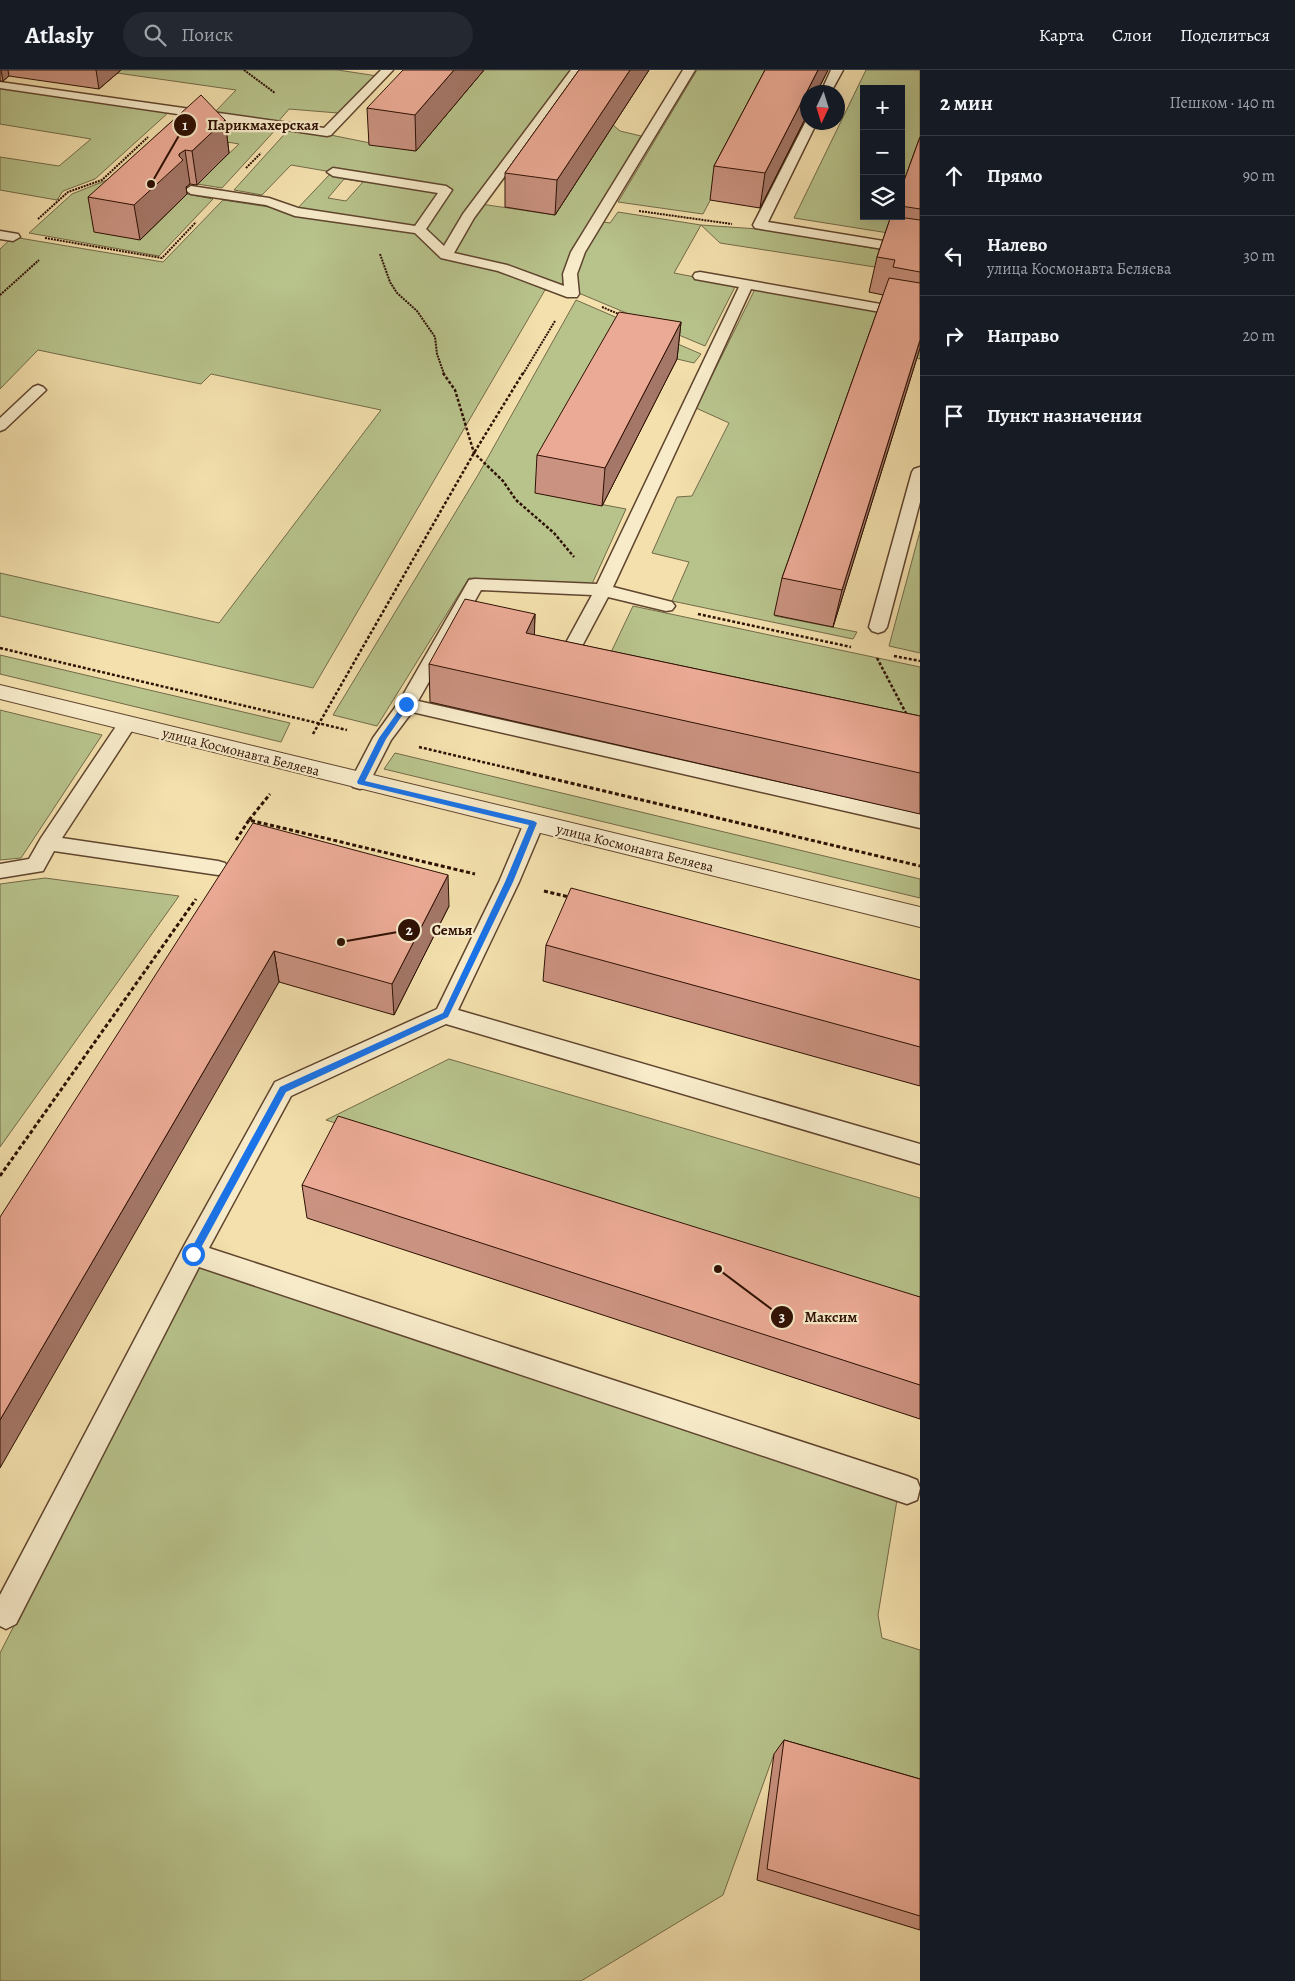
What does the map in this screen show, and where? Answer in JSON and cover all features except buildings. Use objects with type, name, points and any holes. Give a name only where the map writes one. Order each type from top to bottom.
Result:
[{"type":"street","name":"улица Космонавта Беляева","points":[[0,692],[360,782],[920,917]]},
{"type":"lane","points":[[0,85],[327,132],[387,70]]},
{"type":"lane","points":[[446,255],[468,217],[577,70]]},
{"type":"lane","points":[[191,190],[269,202],[295,212],[419,230],[446,255],[502,268],[572,294],[570,274],[578,252],[689,70]]},
{"type":"lane","points":[[830,85],[837,70]]},
{"type":"lane","points":[[807,130],[760,225],[920,251]]},
{"type":"lane","points":[[333,172],[446,190],[419,230]]},
{"type":"lane","points":[[700,276],[920,315]]},
{"type":"lane","points":[[564,662],[602,590],[746,284]]},
{"type":"lane","points":[[0,426],[38,390]]},
{"type":"lane","points":[[878,627],[920,472]]},
{"type":"lane","points":[[360,782],[383,738],[406,704],[475,584],[602,590],[666,606]]},
{"type":"lane","points":[[406,704],[920,821]]},
{"type":"lane","points":[[0,871],[36,866],[48,843],[128,723]]},
{"type":"lane","points":[[6,1614],[193,1254],[283,1089],[446,1015],[509,882],[534,823]]},
{"type":"lane","points":[[48,843],[218,868]]},
{"type":"lane","points":[[446,1015],[920,1154]]},
{"type":"lane","points":[[193,1254],[908,1490]]},
{"type":"path","points":[[35,222],[68,192],[102,180],[178,111]]},
{"type":"path","points":[[246,168],[266,147]]},
{"type":"path","points":[[674,217],[707,222]]},
{"type":"path","points":[[38,237],[162,258],[198,219]]},
{"type":"path","points":[[365,222],[371,232],[390,282],[397,293],[417,311],[435,337],[437,354],[443,373],[455,390],[474,453],[503,481],[516,500],[554,533],[602,590]]},
{"type":"path","points":[[0,295],[39,260]]},
{"type":"path","points":[[320,724],[474,453],[572,294],[625,316]]},
{"type":"path","points":[[706,616],[920,661]]},
{"type":"path","points":[[878,627],[874,651],[911,722]]},
{"type":"path","points":[[0,648],[920,866]]},
{"type":"path","points":[[0,1176],[218,868],[249,820],[576,899]]},
{"type":"green space","points":[[96,70],[338,70],[377,76],[338,113],[289,109],[277,123],[214,113],[236,90]]},
{"type":"green space","points":[[484,70],[573,70],[474,203],[555,215],[613,125],[620,131],[641,136],[591,220],[610,223],[618,212],[701,225],[674,273],[736,285],[705,346],[581,294],[545,290],[313,688],[0,616],[0,573],[219,623],[381,410],[211,374],[201,384],[38,350],[0,389],[0,249],[13,237],[163,262],[223,200],[295,211],[332,172],[291,165],[262,195],[234,190],[290,128],[415,151]],"holes":[[[344,179],[363,182],[346,201],[328,198]]]},
{"type":"green space","points":[[697,70],[778,70],[703,214],[618,202]]},
{"type":"green space","points":[[866,70],[920,70],[920,149],[905,191],[905,85],[860,85],[860,220],[900,220],[920,238],[794,218],[837,130],[845,130],[845,113]]},
{"type":"green space","points":[[0,87],[169,112],[95,179],[63,191],[57,200],[0,190],[0,157],[59,166],[91,139],[0,124]]},
{"type":"green space","points":[[181,113],[278,127],[222,188],[197,184],[239,144],[197,137],[94,231],[187,194],[213,199],[159,256],[29,233],[72,194],[107,180]]},
{"type":"green space","points":[[701,225],[758,229],[920,256],[920,274],[720,243]]},
{"type":"green space","points":[[755,289],[920,319],[920,359],[868,350],[775,616],[857,632],[853,639],[672,601],[689,562],[652,553],[677,497],[692,496],[729,423],[696,408]]},
{"type":"green space","points":[[576,300],[701,354],[694,363],[677,359],[536,492],[626,509],[592,584],[469,578],[377,726],[333,715],[478,475]]},
{"type":"green space","points":[[920,531],[920,653],[889,646]]},
{"type":"green space","points":[[633,606],[920,667],[920,757],[595,686]]},
{"type":"green space","points":[[0,655],[290,723],[281,742],[0,674]]},
{"type":"green space","points":[[0,710],[102,735],[21,858],[0,860]]},
{"type":"green space","points":[[395,753],[920,879],[920,898],[384,769]]},
{"type":"green space","points":[[45,878],[179,896],[0,1147],[0,884]]},
{"type":"green space","points":[[449,1059],[920,1198],[920,1306],[326,1120]]},
{"type":"green space","points":[[199,1265],[897,1500],[878,1615],[882,1638],[920,1650],[920,1796],[774,1754],[723,1895],[581,1981],[0,1981],[0,1653]]},
{"type":"place","name":"Парикмахерская","points":[[151,184]]},
{"type":"place","name":"Семья","points":[[341,942]]},
{"type":"place","name":"Максим","points":[[718,1269]]},
{"type":"route","points":[[193,1254],[283,1089],[446,1015],[509,882],[534,823],[360,782],[383,738],[406,704]]}]
